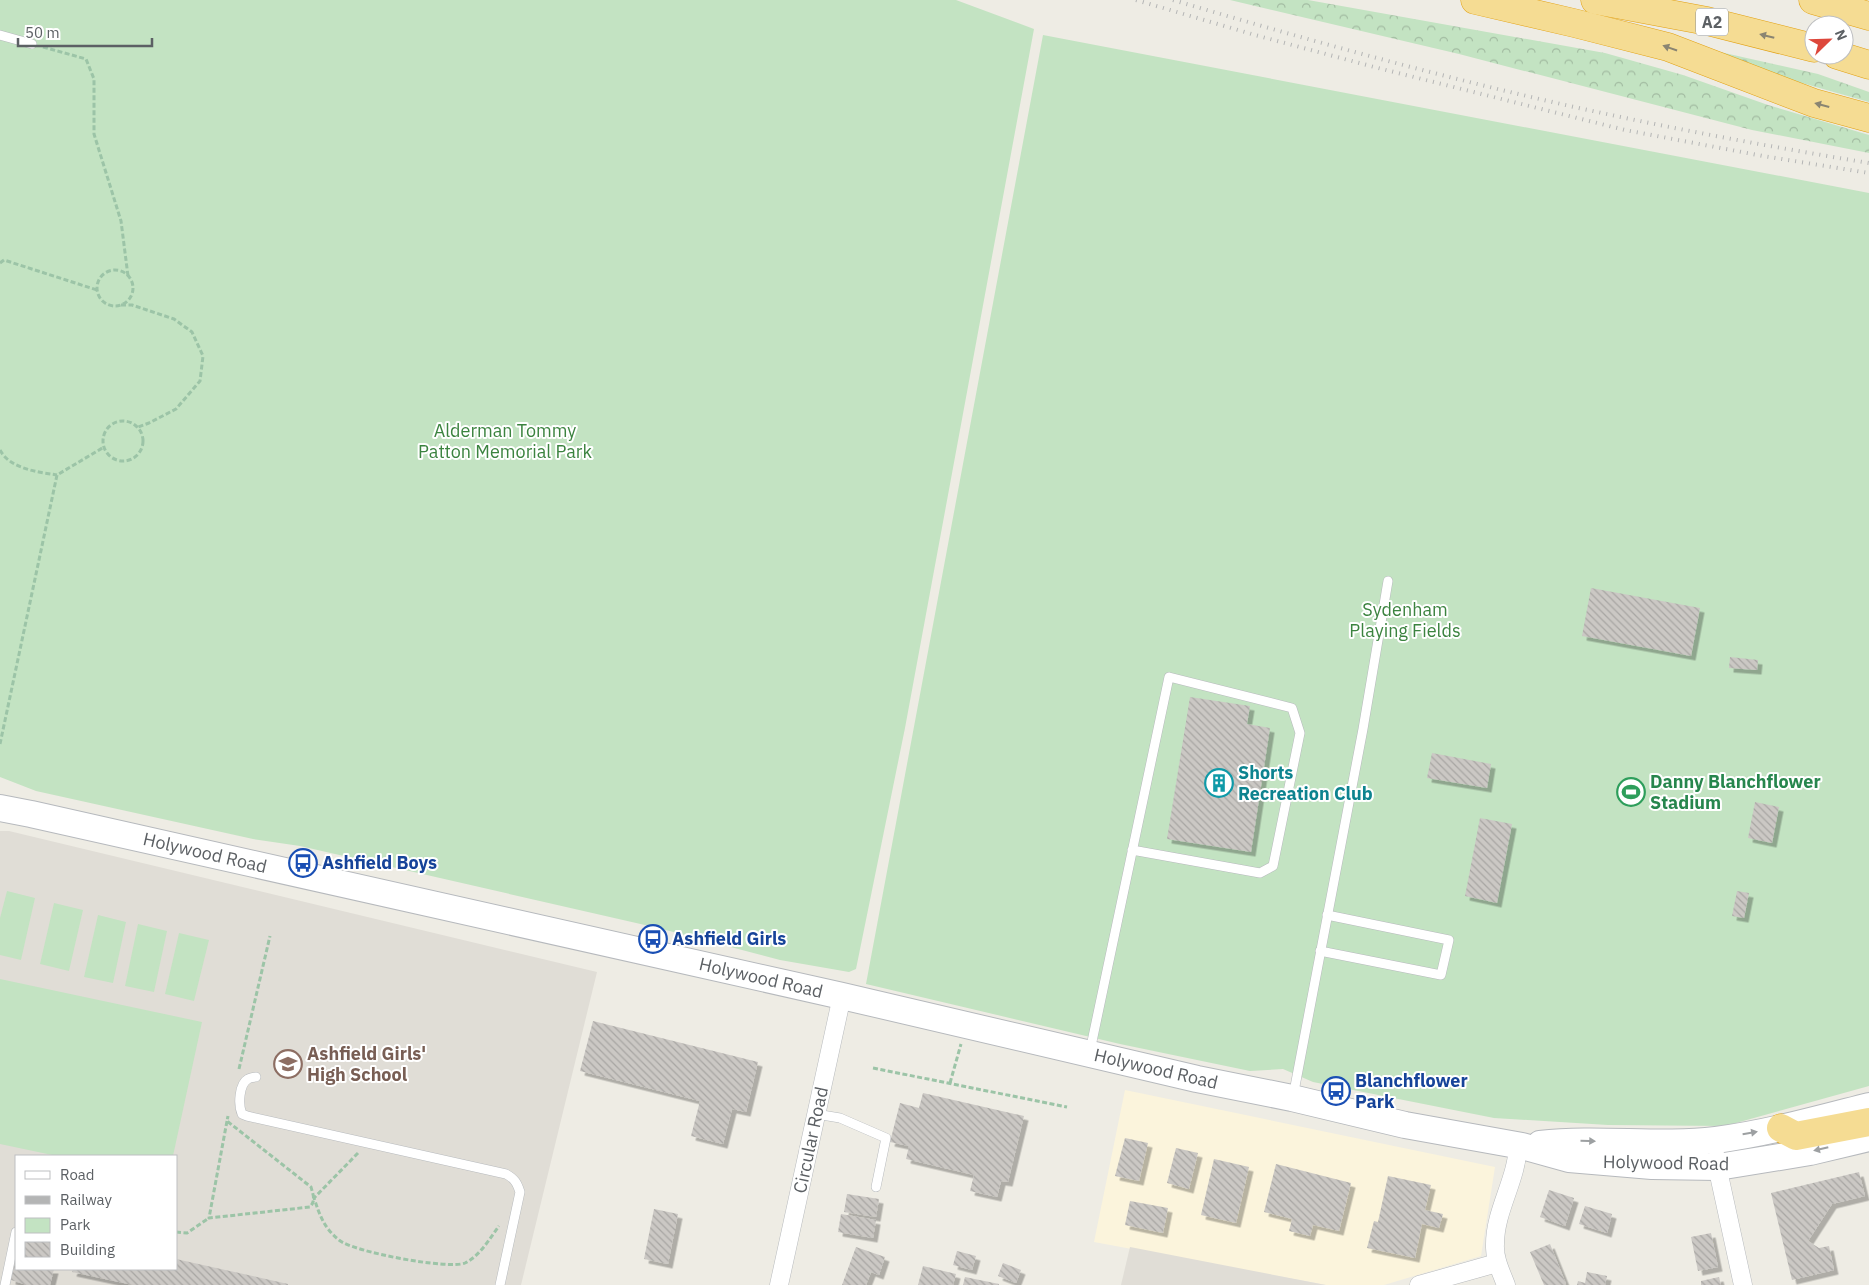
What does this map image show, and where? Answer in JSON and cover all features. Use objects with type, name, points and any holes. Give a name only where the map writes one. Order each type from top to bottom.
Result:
[{"type":"highway","points":[[1475,0],[1668,47],[1814,103],[1869,118]]},
{"type":"highway","name":"A2","points":[[1595,0],[1707,21],[1804,45]]},
{"type":"highway","points":[[1813,0],[1869,16]]},
{"type":"highway","points":[[1854,60],[1869,65]]},
{"type":"highway","points":[[1781,1128],[1796,1136],[1869,1122]]},
{"type":"main road","name":"Holywood Road","points":[[0,808],[842,996],[1197,1079],[1292,1098],[1405,1125],[1520,1146],[1568,1158],[1602,1163],[1718,1167],[1810,1152],[1869,1138]]},
{"type":"main road","name":"Holywood Road","points":[[1520,1146],[1568,1141],[1715,1140],[1781,1128],[1869,1106]]},
{"type":"street","name":"Circular Road","points":[[779,1285],[842,996]]},
{"type":"street","points":[[1715,1140],[1718,1167],[1743,1285]]},
{"type":"street","points":[[1506,1285],[1497,1263],[1494,1244],[1520,1146]]},
{"type":"street","points":[[1419,1285],[1497,1263]]},
{"type":"lane","points":[[0,35],[32,44]]},
{"type":"lane","points":[[1292,1098],[1363,729],[1388,581]]},
{"type":"lane","points":[[1089,1054],[1132,850],[1169,677],[1292,708],[1300,733],[1273,866],[1260,873],[1132,850]]},
{"type":"lane","points":[[1320,951],[1441,975],[1449,940],[1327,915]]},
{"type":"lane","points":[[256,1077],[248,1078],[244,1083],[238,1101],[242,1114],[506,1174],[513,1178],[518,1184],[520,1192],[500,1285]]},
{"type":"lane","points":[[816,1114],[840,1118],[886,1138],[876,1187]]},
{"type":"lane","points":[[5,1285],[15,1237]]},
{"type":"path","points":[[32,44],[86,59],[94,79],[94,134],[121,220],[128,276],[131,280],[132,292],[126,302],[121,305]]},
{"type":"path","points":[[0,263],[4,260],[97,290]]},
{"type":"path","points":[[128,276],[118,270],[107,272],[99,279],[97,290],[101,300],[105,304],[116,306],[132,304],[174,319],[192,332],[203,356],[200,381],[176,409],[138,427]]},
{"type":"path","points":[[133,422],[138,427],[142,432],[143,445],[137,456],[131,460],[118,460],[107,453],[103,440],[113,423],[133,422]]},
{"type":"path","points":[[0,450],[5,459],[34,471],[58,475],[104,447]]},
{"type":"path","points":[[0,744],[58,475]]},
{"type":"path","points":[[950,1083],[962,1041]]},
{"type":"path","points":[[873,1068],[1067,1107]]},
{"type":"path","points":[[368,1143],[314,1198],[324,1225],[340,1241],[354,1249],[441,1265],[465,1263],[481,1250],[517,1204]]},
{"type":"path","points":[[178,1232],[187,1234],[209,1218]]},
{"type":"shaded area","name":"Ashfield Girls' High School","points":[[0,831],[9,831],[597,972],[521,1285],[0,1285]]},
{"type":"shaded area","points":[[1125,1090],[1495,1167],[1481,1256],[1384,1285],[1326,1285],[1094,1242]]},
{"type":"shaded area","points":[[1130,1247],[1326,1285],[1121,1285]]},
{"type":"green space","name":"Alderman Tommy Patton Memorial Park","points":[[0,0],[956,0],[1034,29],[905,728],[856,969],[849,972],[780,960],[658,928],[300,846],[253,839],[36,791],[0,777]]},
{"type":"green space","points":[[1230,0],[1308,0],[1605,53],[1683,75],[1768,105],[1869,135],[1869,153],[1752,130],[1459,54]]},
{"type":"green space","name":"Sydenham Playing Fields","points":[[1043,35],[1869,193],[1869,1086],[1725,1126],[1608,1125],[1494,1118],[1313,1082],[1283,1069],[1250,1071],[1120,1044],[866,984]]},
{"type":"green space","points":[[1689,45],[1818,74],[1869,92],[1869,102],[1749,68]]},
{"type":"green space","points":[[7,891],[35,898],[21,960],[0,955],[0,918]]},
{"type":"green space","points":[[54,903],[83,910],[69,971],[40,964]]},
{"type":"green space","points":[[98,915],[126,922],[113,983],[84,977]]},
{"type":"green space","points":[[138,924],[167,931],[154,992],[125,986]]},
{"type":"green space","points":[[179,933],[209,940],[194,1001],[165,994]]},
{"type":"green space","points":[[0,979],[202,1022],[173,1155],[52,1155],[0,1144]]},
{"type":"building","points":[[1591,588],[1700,608],[1691,656],[1582,636]]},
{"type":"building","points":[[1730,657],[1758,660],[1757,670],[1729,668]]},
{"type":"building","name":"Shorts Recreation Club","points":[[1190,697],[1250,706],[1247,724],[1270,728],[1251,852],[1167,839]]},
{"type":"building","points":[[1432,753],[1491,764],[1487,788],[1427,778]]},
{"type":"building","points":[[1755,802],[1779,807],[1772,843],[1748,838]]},
{"type":"building","points":[[1480,818],[1512,824],[1497,903],[1465,896]]},
{"type":"building","points":[[1737,891],[1749,893],[1744,918],[1732,916]]},
{"type":"building","points":[[593,1021],[758,1062],[746,1112],[732,1109],[723,1144],[691,1136],[700,1101],[580,1071]]},
{"type":"building","points":[[923,1093],[1024,1116],[1008,1182],[1001,1181],[997,1197],[970,1191],[974,1175],[906,1159],[909,1146],[890,1142],[900,1103],[919,1108]]},
{"type":"building","points":[[1125,1138],[1148,1143],[1139,1181],[1115,1176]]},
{"type":"building","points":[[1176,1148],[1198,1153],[1189,1189],[1167,1183]]},
{"type":"building","points":[[1214,1159],[1249,1167],[1236,1223],[1201,1215]]},
{"type":"building","points":[[1276,1164],[1351,1183],[1339,1231],[1313,1225],[1310,1236],[1289,1231],[1292,1219],[1264,1212]]},
{"type":"building","points":[[1859,1172],[1865,1196],[1832,1204],[1808,1241],[1819,1248],[1829,1246],[1834,1270],[1792,1280],[1771,1193]]},
{"type":"building","points":[[1388,1176],[1431,1185],[1425,1210],[1443,1214],[1439,1228],[1422,1224],[1415,1258],[1367,1248],[1374,1221],[1378,1222]]},
{"type":"building","points":[[1549,1190],[1574,1198],[1565,1226],[1540,1217]]},
{"type":"building","points":[[847,1194],[879,1199],[876,1217],[844,1212]]},
{"type":"building","points":[[1130,1201],[1168,1208],[1163,1233],[1125,1225]]},
{"type":"building","points":[[1585,1206],[1612,1214],[1607,1233],[1579,1224]]},
{"type":"building","points":[[654,1209],[678,1214],[668,1264],[644,1259]]},
{"type":"building","points":[[841,1214],[876,1220],[873,1238],[838,1232]]},
{"type":"building","points":[[1711,1233],[1718,1267],[1698,1271],[1691,1237]]},
{"type":"building","points":[[1550,1244],[1566,1284],[1564,1285],[1544,1285],[1530,1252]]},
{"type":"building","points":[[856,1247],[885,1257],[879,1275],[871,1272],[866,1285],[842,1285]]},
{"type":"building","points":[[957,1251],[976,1256],[972,1270],[953,1265]]},
{"type":"building","points":[[15,1258],[15,1270],[54,1270],[50,1285],[27,1285],[11,1280]]},
{"type":"building","points":[[178,1259],[288,1285],[133,1285],[72,1272],[73,1270],[178,1270]]},
{"type":"building","points":[[1003,1263],[1021,1270],[1016,1283],[998,1276]]},
{"type":"building","points":[[923,1266],[956,1274],[953,1285],[918,1285]]},
{"type":"building","points":[[1587,1272],[1607,1276],[1605,1285],[1577,1285],[1578,1281],[1585,1283]]},
{"type":"building","points":[[965,1277],[999,1284],[999,1285],[963,1285]]},
{"type":"building","points":[[1719,1277],[1721,1285],[1701,1285],[1701,1281]]},
{"type":"railway","points":[[1136,0],[1255,35],[1378,68],[1625,130],[1763,156],[1869,173]]},
{"type":"railway","points":[[1173,0],[1366,55],[1561,104],[1715,136],[1869,163]]},
{"type":"place","name":"Shorts Recreation Club","points":[[1219,783]]},
{"type":"place","name":"Danny Blanchflower Stadium","points":[[1631,792]]},
{"type":"place","name":"Ashfield Boys","points":[[303,863]]},
{"type":"place","name":"Ashfield Girls","points":[[653,939]]},
{"type":"place","name":"Ashfield Girls' High School","points":[[288,1064]]},
{"type":"place","name":"Blanchflower Park","points":[[1336,1091]]}]
